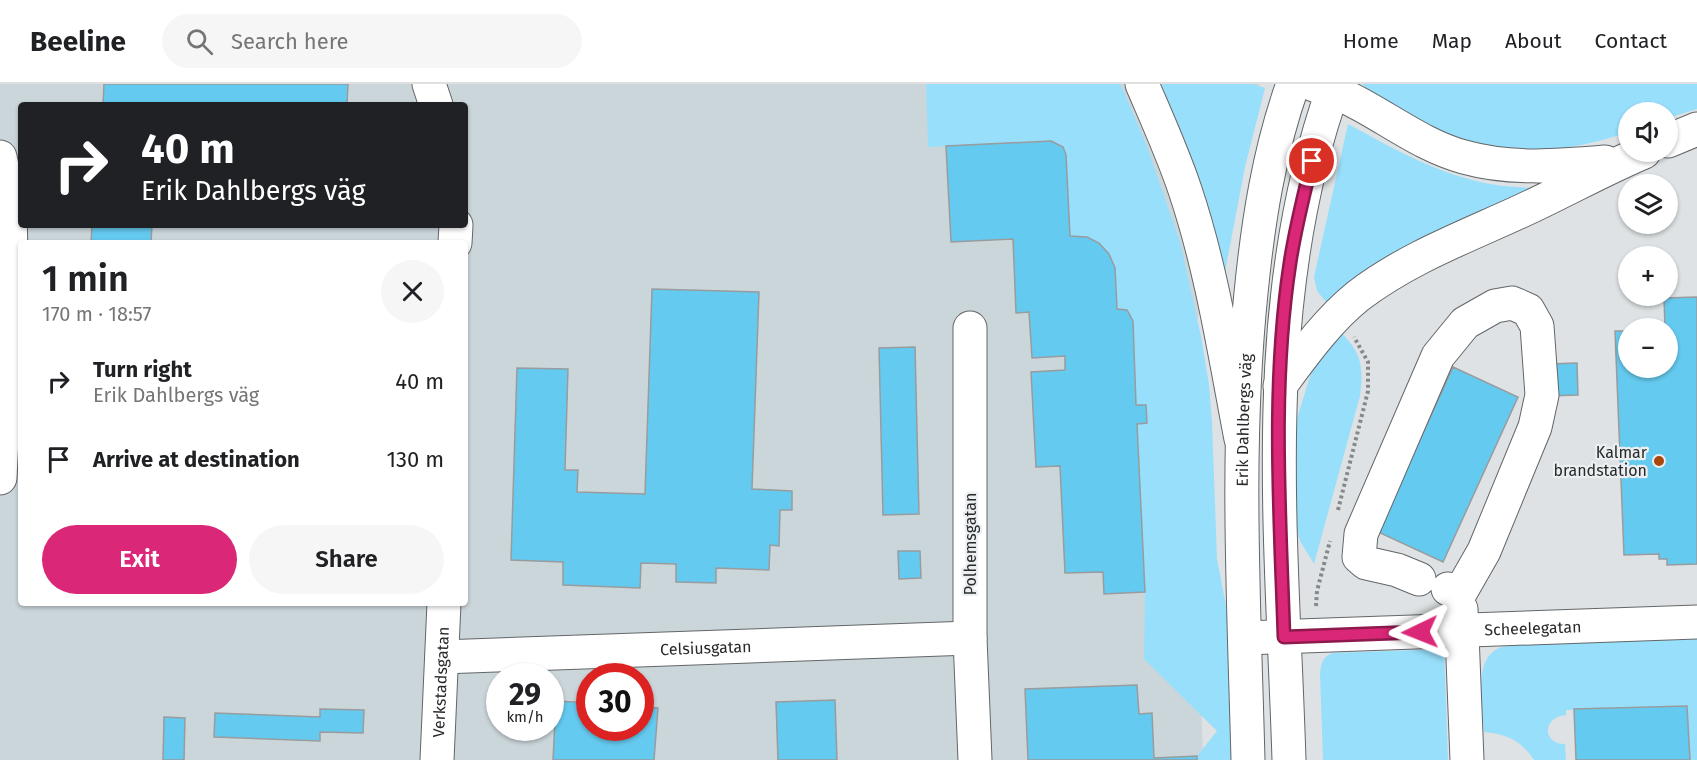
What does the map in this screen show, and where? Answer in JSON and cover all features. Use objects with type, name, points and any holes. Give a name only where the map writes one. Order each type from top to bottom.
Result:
[{"type":"main road","points":[[429,84],[435,102]]},
{"type":"main road","points":[[1142,84],[1185,190],[1204,256],[1241,439]]},
{"type":"main road","name":"Erik Dahlbergs väg","points":[[1248,760],[1241,439],[1246,337],[1255,248],[1267,177],[1281,117],[1293,84]]},
{"type":"main road","points":[[1289,760],[1299,636],[1278,440],[1280,386],[1290,262],[1326,87],[1431,144],[1463,157],[1495,164],[1537,167],[1618,158]]},
{"type":"main road","points":[[1678,137],[1697,129]]},
{"type":"main road","points":[[0,157],[10,203],[11,259],[0,478]]},
{"type":"main road","points":[[1280,386],[1310,346],[1335,318],[1357,297],[1387,276],[1621,162]]},
{"type":"main road","points":[[1245,638],[1462,630],[1443,587],[1397,570],[1366,563],[1359,557],[1361,534],[1438,356],[1465,323],[1495,306],[1512,303],[1528,310],[1537,326],[1542,395],[1531,437],[1484,551],[1443,587]]},
{"type":"main road","name":"Polhemsgatan","points":[[969,328],[970,638],[975,760]]},
{"type":"main road","name":"Verkstadsgatan","points":[[437,760],[444,606]]},
{"type":"main road","name":"Scheelegatan","points":[[1467,760],[1462,630],[1697,622]]},
{"type":"main road","name":"Celsiusgatan","points":[[442,657],[970,638]]},
{"type":"path","points":[[1335,318],[1361,347],[1368,362],[1369,374],[1368,391],[1337,513]]},
{"type":"path","points":[[1299,636],[1317,591],[1331,536]]},
{"type":"shaded area","points":[[0,84],[1260,84],[1190,347],[1203,760],[0,760]]},
{"type":"shaded area","points":[[926,84],[1120,84],[1124,92],[1146,144],[1180,242],[1201,336],[1209,385],[1217,559],[1228,616],[1233,760],[1197,760],[1197,756],[1217,731],[1144,659],[1145,592],[1137,424],[1147,423],[1146,405],[1136,405],[1133,321],[1127,310],[1117,309],[1115,273],[1110,255],[1105,248],[1098,243],[1070,236],[1066,155],[1063,147],[1051,141],[928,147]]},
{"type":"shaded area","points":[[1156,84],[1252,84],[1265,88],[1245,167],[1224,277]]},
{"type":"shaded area","points":[[1362,84],[1697,84],[1697,109],[1678,115],[1678,102],[1618,102],[1618,136],[1566,148],[1525,150],[1484,146],[1462,140],[1408,115],[1375,95]]},
{"type":"shaded area","points":[[1348,124],[1443,171],[1483,183],[1532,188],[1327,303],[1317,291],[1314,277]]},
{"type":"shaded area","points":[[1337,329],[1351,344],[1359,359],[1360,396],[1314,564],[1300,541],[1294,519],[1296,422],[1312,370]]},
{"type":"shaded area","points":[[1697,639],[1697,760],[1690,760],[1687,706],[1566,710],[1566,715],[1552,720],[1548,730],[1552,740],[1565,744],[1566,760],[1534,760],[1524,747],[1512,739],[1484,732],[1481,698],[1482,674],[1485,663],[1499,648],[1514,645]]},
{"type":"shaded area","points":[[1444,649],[1448,760],[1323,760],[1320,674],[1326,657],[1332,653]]},
{"type":"building","points":[[104,84],[348,84],[347,102],[103,102]]},
{"type":"building","points":[[1051,141],[1063,147],[1066,155],[1070,236],[1087,237],[1099,243],[1109,254],[1115,268],[1117,309],[1127,310],[1133,321],[1136,405],[1146,405],[1147,423],[1137,424],[1145,592],[1104,594],[1103,572],[1065,573],[1060,466],[1036,467],[1031,372],[1065,370],[1065,356],[1032,358],[1029,312],[1016,313],[1013,239],[951,242],[946,146]]},
{"type":"building","points":[[92,228],[152,228],[151,240],[91,240]]},
{"type":"building","points":[[652,289],[759,292],[752,489],[792,491],[792,510],[780,510],[779,546],[770,545],[769,570],[716,568],[716,583],[676,582],[676,564],[641,563],[640,588],[563,585],[563,562],[511,560],[517,368],[568,369],[565,470],[578,470],[577,492],[645,494]]},
{"type":"building","name":"Kalmar brandstation","points":[[1697,297],[1697,564],[1667,565],[1667,559],[1659,559],[1659,554],[1624,555],[1615,331],[1618,331],[1618,378],[1678,378],[1678,318],[1665,318],[1664,306],[1678,306],[1678,298]]},
{"type":"building","points":[[915,347],[919,514],[883,515],[879,348]]},
{"type":"building","points":[[1577,363],[1578,395],[1548,396],[1547,364]]},
{"type":"building","points":[[1453,367],[1518,397],[1443,562],[1378,532]]},
{"type":"building","points":[[898,551],[920,551],[921,578],[899,579]]},
{"type":"building","points":[[1137,685],[1139,714],[1152,713],[1154,758],[1197,756],[1197,760],[1028,760],[1025,689]]},
{"type":"building","points":[[835,700],[837,760],[778,760],[776,702]]},
{"type":"building","points":[[564,701],[576,702],[576,741],[654,741],[654,708],[658,708],[654,760],[553,760],[554,741],[564,741]]},
{"type":"building","points":[[1687,706],[1690,760],[1576,760],[1574,709]]},
{"type":"building","points":[[320,709],[364,710],[363,733],[320,732],[320,741],[214,737],[215,713],[320,717]]},
{"type":"building","points":[[164,717],[185,718],[184,760],[163,760]]},
{"type":"place","name":"Kalmar brandstation","points":[[1659,461]]},
{"type":"route","points":[[1312,161],[1290,262],[1280,386],[1278,440],[1284,637],[1420,632]]}]
